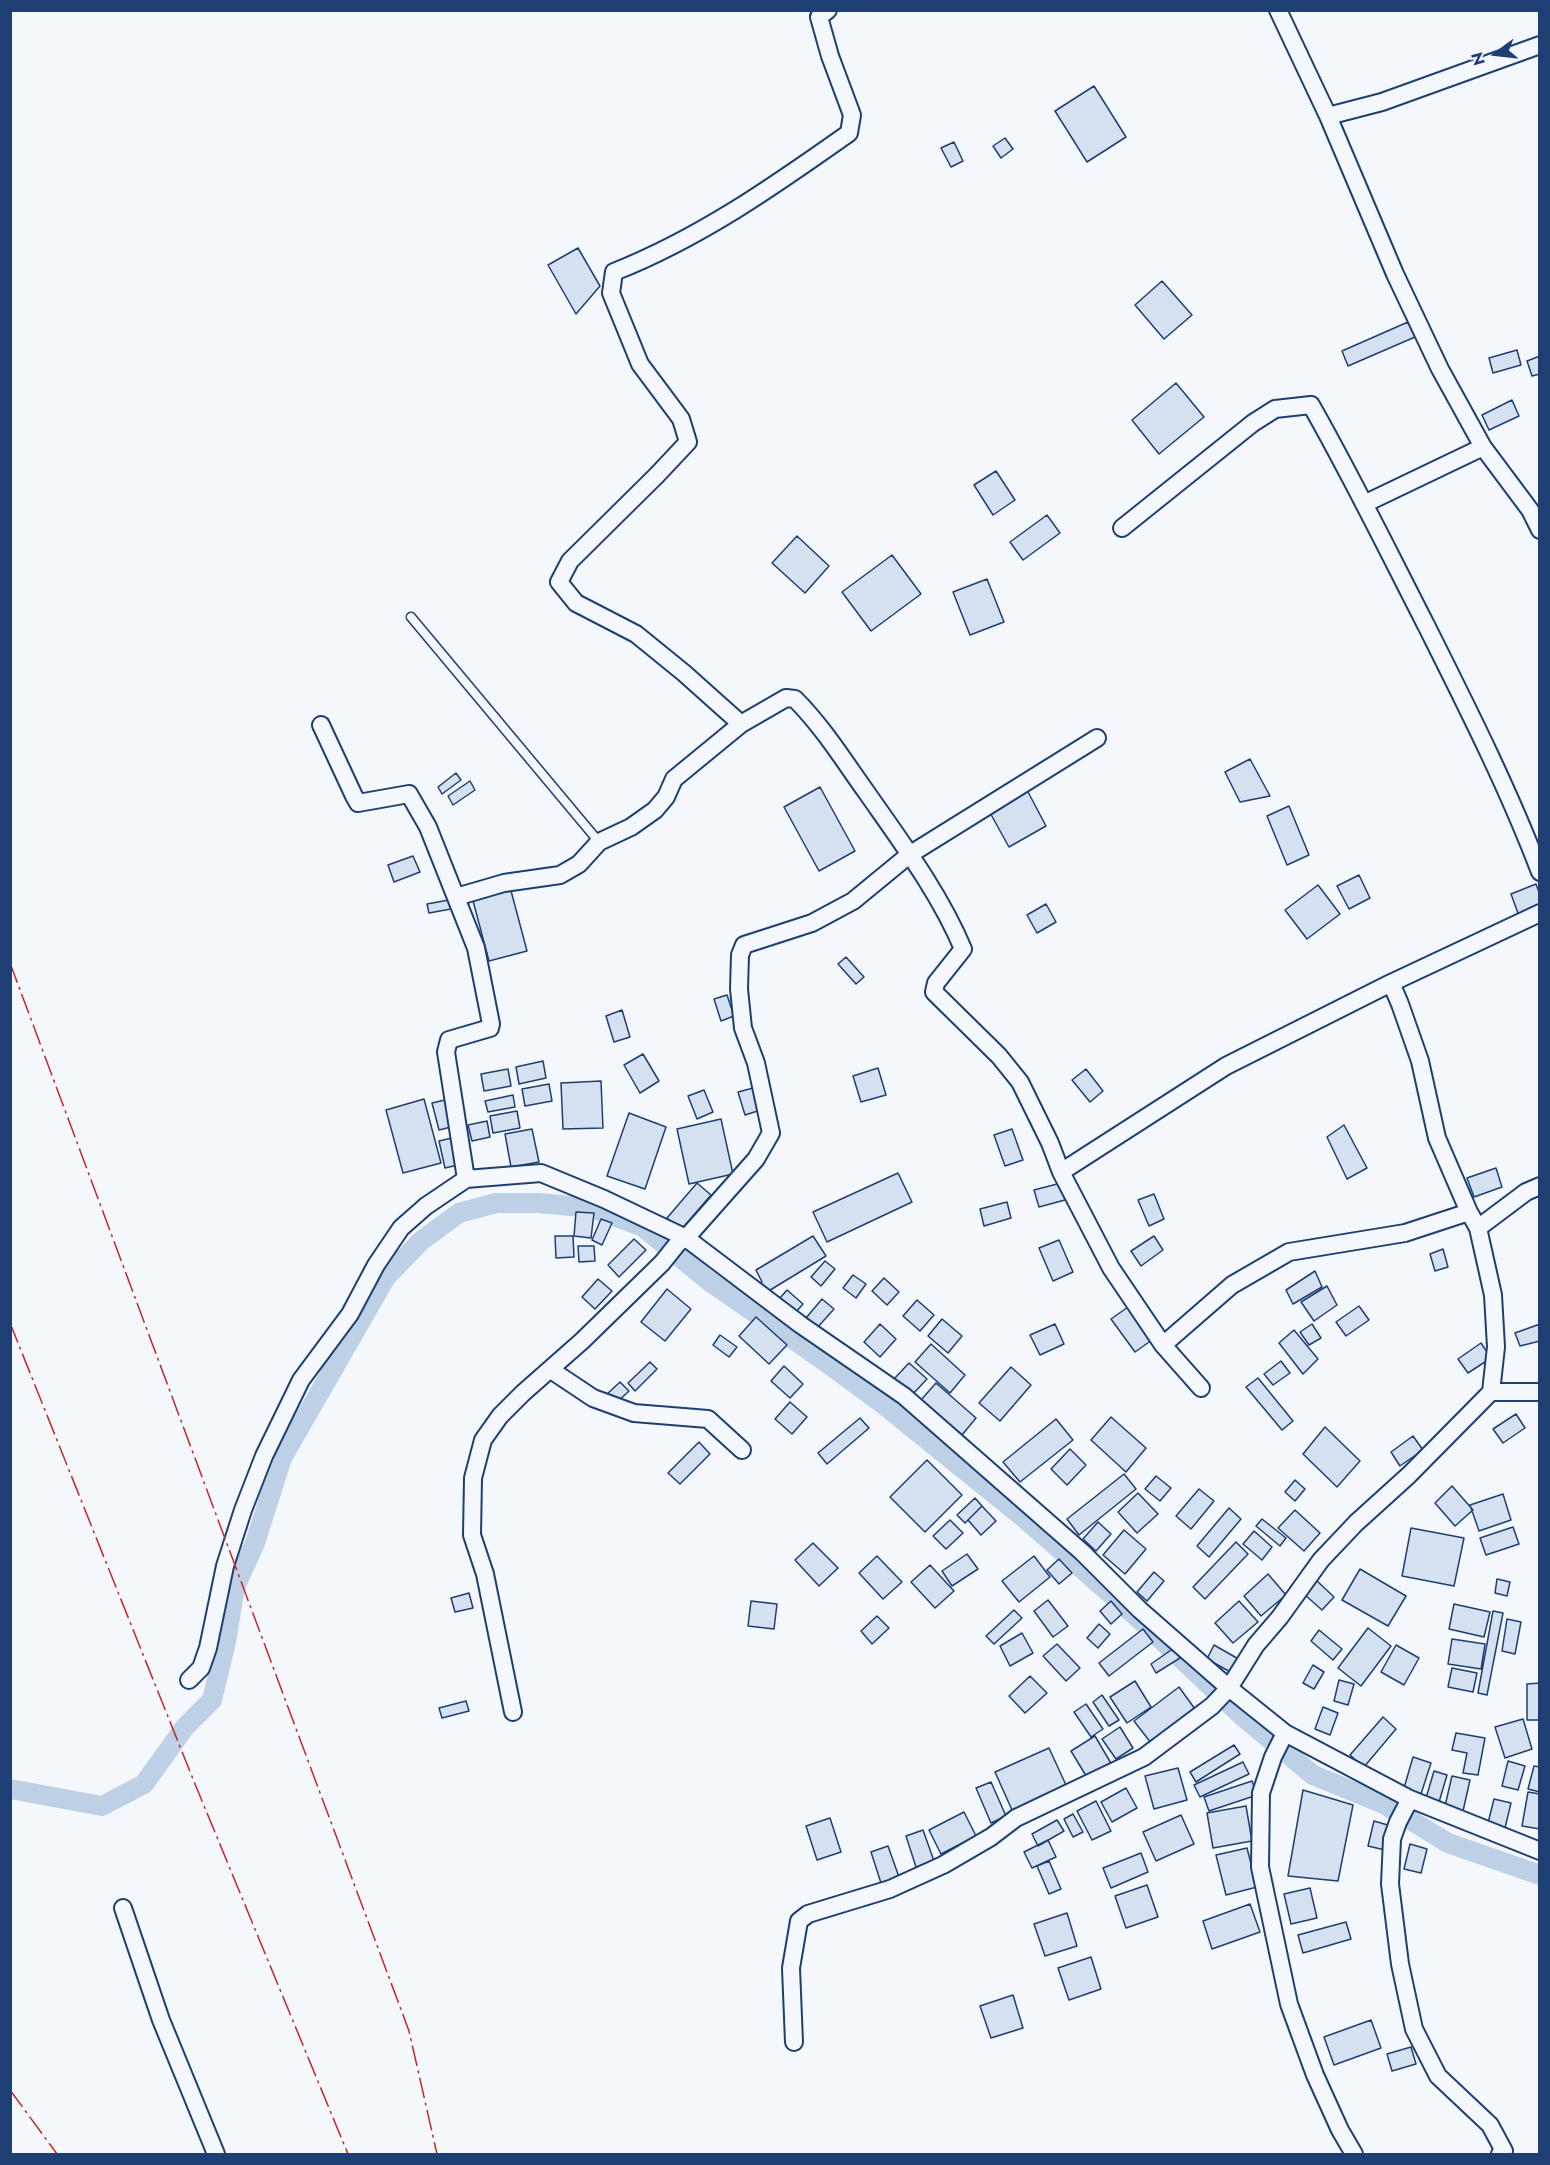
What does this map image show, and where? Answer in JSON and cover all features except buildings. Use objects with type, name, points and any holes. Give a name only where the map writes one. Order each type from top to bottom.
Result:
[{"type":"street","points":[[741,724],[636,634],[576,603],[559,582],[570,561],[688,442],[681,419],[639,364],[611,293],[614,272],[706,229],[849,133],[852,115],[830,56],[819,17],[828,10]]},
{"type":"street","points":[[1278,10],[1328,116],[1414,315],[1440,369],[1484,447],[1530,510],[1539,530]]},
{"type":"street","points":[[1328,116],[1382,102],[1539,45]]},
{"type":"street","points":[[1122,528],[1253,423],[1275,409],[1311,405],[1388,548],[1457,687],[1528,841],[1539,872]]},
{"type":"street","points":[[1364,504],[1484,447]]},
{"type":"street","points":[[456,897],[504,883],[560,875],[579,864],[599,842],[631,827],[656,810],[666,797],[674,779],[741,724],[786,698],[795,699],[812,716],[837,751],[951,920],[963,949],[936,983],[934,992],[999,1056],[1020,1082],[1041,1122],[1061,1172],[1111,1268],[1163,1345],[1201,1388]]},
{"type":"street","points":[[321,725],[358,803],[409,794],[428,827],[476,948],[490,1028],[449,1040],[446,1053],[466,1179]]},
{"type":"street","points":[[513,1712],[485,1574],[472,1535],[473,1478],[483,1440],[500,1416],[523,1393],[551,1371],[662,1263],[756,1158],[771,1133],[756,1063],[743,1028],[739,988],[740,955],[744,945],[812,923],[853,900],[909,855],[1097,738]]},
{"type":"street","points":[[1061,1172],[1226,1066],[1391,983],[1539,914]]},
{"type":"street","points":[[794,2042],[791,1968],[799,1921],[808,1914],[890,1889],[943,1865],[991,1837],[1016,1818],[1144,1757],[1222,1696],[1256,1645],[1280,1617],[1321,1560],[1491,1392],[1496,1347],[1493,1294],[1478,1228],[1437,1137],[1420,1061],[1391,983]]},
{"type":"street","points":[[189,1680],[201,1668],[208,1648],[225,1566],[264,1456],[301,1380],[350,1314],[376,1265],[401,1228],[426,1206],[466,1179],[541,1173],[604,1199],[682,1240],[904,1396],[1082,1552],[1222,1696],[1283,1736],[1409,1802],[1539,1851]]},
{"type":"street","points":[[1478,1228],[1526,1192],[1539,1186]]},
{"type":"street","points":[[1163,1345],[1232,1285],[1289,1252],[1405,1233],[1469,1212]]},
{"type":"street","points":[[551,1371],[593,1398],[634,1413],[708,1419],[742,1450]]},
{"type":"street","points":[[1491,1392],[1539,1393]]},
{"type":"street","points":[[1283,1736],[1261,1793],[1260,1867],[1289,2004],[1315,2075],[1340,2130],[1354,2154]]},
{"type":"street","points":[[1409,1802],[1392,1839],[1390,1884],[1400,1964],[1414,2029],[1438,2076],[1490,2125],[1504,2151],[1500,2154]]},
{"type":"street","points":[[123,1908],[161,2020],[216,2154]]},
{"type":"lane","points":[[411,616],[599,842]]},
{"type":"waterway","points":[[10,1789],[102,1806],[144,1784],[185,1727],[212,1700],[226,1642],[235,1587],[255,1543],[282,1458],[386,1277],[421,1241],[459,1213],[496,1203],[539,1203],[592,1208],[643,1227],[709,1281],[884,1405],[1024,1518],[1137,1617],[1241,1715],[1313,1775],[1384,1804],[1448,1843],[1540,1875]]},
{"type":"power","points":[[10,963],[409,2031],[437,2154]]},
{"type":"power","points":[[10,1323],[195,1784],[348,2154]]},
{"type":"power","points":[[10,2090],[57,2154]]}]
